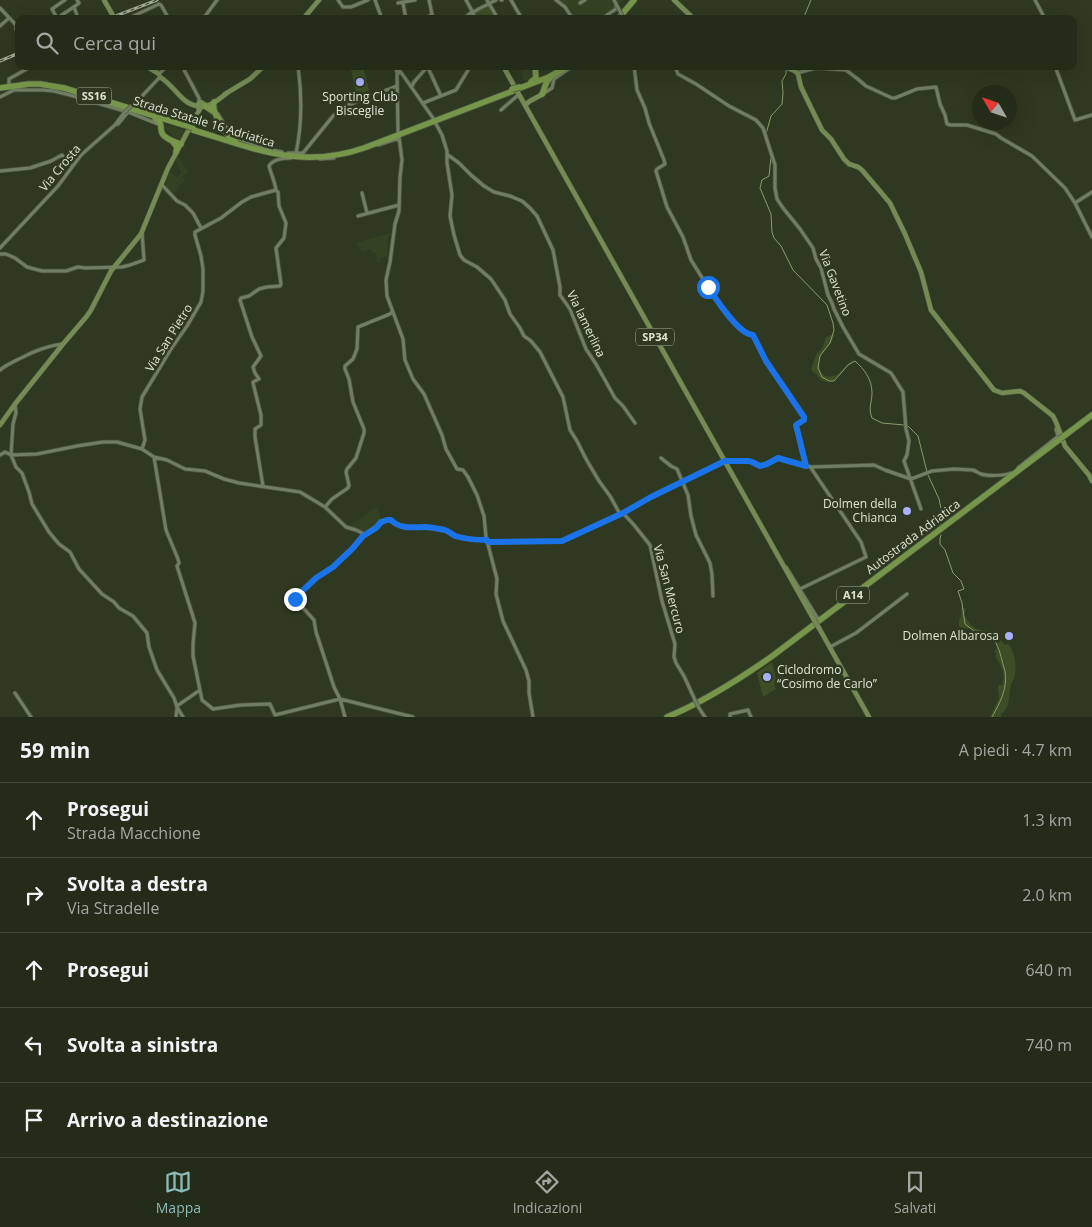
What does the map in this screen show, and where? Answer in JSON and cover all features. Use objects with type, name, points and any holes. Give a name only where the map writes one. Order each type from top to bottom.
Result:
[{"type":"highway","points":[[621,15],[634,0]]},
{"type":"highway","points":[[528,84],[536,78],[535,70]]},
{"type":"highway","points":[[536,70],[541,76],[548,76]]},
{"type":"highway","name":"Strada Statale 16 Adriatica","points":[[528,84],[559,70]]},
{"type":"highway","name":"Strada Statale 16 Adriatica","points":[[0,88],[29,84],[64,88],[261,151],[284,156],[318,158],[351,152],[514,92],[520,87],[561,70]]},
{"type":"highway","points":[[545,90],[547,81],[559,72]]},
{"type":"highway","points":[[528,84],[540,82],[545,90]]},
{"type":"highway","name":"Strada Statale 16 Adriatica","points":[[0,88],[28,86],[58,89],[184,126]]},
{"type":"highway","name":"SS16","points":[[217,101],[213,105],[214,112],[222,127],[228,136],[240,142]]},
{"type":"highway","name":"SS16","points":[[201,106],[214,112]]},
{"type":"highway","points":[[155,118],[160,124],[163,136],[182,142]]},
{"type":"highway","points":[[162,129],[166,125],[175,124]]},
{"type":"highway","points":[[209,133],[220,134],[223,131],[222,127]]},
{"type":"highway","name":"Strada Statale 16 Adriatica","points":[[193,129],[281,154],[308,157],[351,152]]},
{"type":"highway","points":[[172,140],[177,147],[175,154]]},
{"type":"highway","name":"Autostrada Adriatica","points":[[672,717],[716,696],[760,668],[1092,416]]},
{"type":"highway","name":"Autostrada Adriatica","points":[[667,717],[723,689],[771,658],[1062,439]]},
{"type":"main road","points":[[104,0],[113,15]]},
{"type":"main road","points":[[306,15],[318,0]]},
{"type":"main road","points":[[674,0],[690,15]]},
{"type":"main road","points":[[151,70],[170,84],[188,104],[201,106],[217,101],[250,79],[260,70]]},
{"type":"main road","points":[[506,70],[524,103],[545,90]]},
{"type":"main road","points":[[792,70],[797,73],[800,79],[801,87],[822,130],[831,139],[844,160],[848,164],[862,170],[890,203],[921,272],[931,310],[994,390],[1002,393],[1020,391],[1048,412],[1054,419],[1065,446],[1092,480]]},
{"type":"main road","name":"SP34","points":[[524,103],[869,717]]},
{"type":"main road","points":[[0,425],[89,313],[113,267],[142,231],[175,154],[201,106]]},
{"type":"street","points":[[55,15],[52,9],[65,0]]},
{"type":"street","points":[[62,15],[79,4],[77,0]]},
{"type":"street","points":[[206,15],[217,0]]},
{"type":"street","points":[[338,0],[343,7],[351,7],[368,0]]},
{"type":"street","points":[[375,0],[381,15]]},
{"type":"street","points":[[404,15],[400,3],[413,0]]},
{"type":"street","points":[[429,0],[430,15]]},
{"type":"street","points":[[466,0],[474,15]]},
{"type":"street","points":[[468,15],[488,2],[496,0]]},
{"type":"street","points":[[511,0],[520,15]]},
{"type":"street","points":[[556,0],[565,7],[570,15]]},
{"type":"street","points":[[580,3],[585,0]]},
{"type":"street","points":[[606,15],[616,8],[614,0]]},
{"type":"street","points":[[614,0],[622,15]]},
{"type":"street","points":[[625,15],[634,0]]},
{"type":"street","points":[[1035,0],[1043,15]]},
{"type":"street","points":[[488,2],[496,15]]},
{"type":"street","points":[[136,15],[160,4],[167,15]]},
{"type":"street","points":[[74,7],[77,15]]},
{"type":"street","points":[[0,8],[15,23]]},
{"type":"street","points":[[0,26],[9,18]]},
{"type":"street","points":[[9,85],[9,79],[25,70]]},
{"type":"street","name":"Via Crosta","points":[[0,248],[58,186],[84,152],[126,113],[164,70]]},
{"type":"street","points":[[184,70],[199,98],[201,106]]},
{"type":"street","points":[[296,154],[300,132],[301,84],[299,70]]},
{"type":"street","points":[[411,84],[424,70]]},
{"type":"street","points":[[429,70],[441,96]]},
{"type":"street","points":[[423,103],[456,90],[469,70]]},
{"type":"street","points":[[545,90],[552,88],[554,78],[567,70]]},
{"type":"street","points":[[634,70],[637,90],[665,164],[656,171],[667,206],[683,238],[691,260],[713,295],[740,329],[747,334],[753,335],[766,361],[804,417],[804,420],[796,425],[806,466]]},
{"type":"street","name":"Via Gavetino","points":[[676,70],[678,74],[727,105],[756,120],[763,128],[775,165],[777,198],[813,248],[821,268],[828,295],[846,333],[859,354],[891,374],[903,392],[906,429],[909,441],[904,461],[921,509]]},
{"type":"street","points":[[797,73],[808,70]]},
{"type":"street","points":[[846,70],[866,86],[892,98],[917,90],[936,87],[947,124],[956,126],[967,125],[996,134],[1032,156],[1065,188],[1092,236]]},
{"type":"street","points":[[1056,70],[1075,120],[1092,115]]},
{"type":"street","points":[[398,71],[398,131]]},
{"type":"street","name":"Via San Mercuro","points":[[398,71],[411,84],[444,138],[452,195],[450,216],[460,255],[464,260],[477,267],[491,279],[505,300],[510,314],[524,336],[540,352],[564,397],[570,430],[590,466],[621,513],[634,525],[650,545],[662,601],[675,644],[674,658],[705,717]]},
{"type":"street","points":[[0,88],[9,85],[36,83],[54,85],[71,88],[133,108],[144,94]]},
{"type":"street","points":[[217,101],[215,108],[229,132],[240,142],[296,154],[303,153],[333,116],[346,106],[397,86]]},
{"type":"street","points":[[0,97],[14,90],[48,91],[70,95],[157,123],[160,134],[174,146],[175,154]]},
{"type":"street","points":[[501,110],[514,92]]},
{"type":"street","points":[[264,486],[255,437],[255,429],[261,425],[261,415],[253,384],[253,382],[259,379],[253,368],[261,356],[252,337],[240,300],[259,289],[280,286],[281,284],[276,248],[284,238],[286,224],[279,206],[278,192],[269,166],[272,162],[283,158],[328,159],[352,154],[399,137],[402,160],[399,211],[395,224],[385,285],[387,296],[402,339],[405,360],[414,382],[420,386],[424,394],[442,434],[450,458],[457,469],[463,470],[477,495],[484,516],[487,541],[496,579],[496,594],[503,621],[526,670],[533,717]]},
{"type":"street","name":"Via lamerlina","points":[[447,154],[484,186],[494,192],[510,196],[522,202],[537,216],[553,250],[560,296],[570,309],[586,349],[615,398],[635,423]]},
{"type":"street","points":[[0,171],[30,168],[62,155],[72,167]]},
{"type":"street","points":[[161,184],[177,201],[185,205],[193,213],[201,228],[221,218],[251,197],[276,190]]},
{"type":"street","points":[[1075,203],[1092,192]]},
{"type":"street","points":[[362,193],[367,213]]},
{"type":"street","points":[[358,216],[399,205]]},
{"type":"street","name":"Via San Pietro","points":[[142,449],[145,440],[140,409],[142,397],[201,302],[203,269],[195,233],[201,228]]},
{"type":"street","points":[[0,254],[6,254],[15,258],[26,267],[42,271],[66,271],[78,267],[130,265],[144,260],[142,231]]},
{"type":"street","points":[[325,507],[332,499],[348,488],[346,472],[356,458],[364,433],[353,402],[349,379],[345,369],[345,366],[353,359],[357,349],[358,327],[392,312]]},
{"type":"street","points":[[0,370],[33,352],[63,344]]},
{"type":"street","points":[[15,404],[16,413],[13,424],[11,455],[16,467],[22,473],[32,504],[46,528],[59,544],[70,552],[79,570],[102,594],[119,608],[133,616],[147,633],[149,647],[157,670],[172,693],[183,717]]},
{"type":"street","points":[[345,717],[318,639],[314,620],[295,599],[310,583],[333,567],[363,536],[376,528],[381,522],[391,520],[395,524],[412,528],[426,527],[446,531],[456,536],[475,540],[562,541],[725,461],[749,461],[760,466],[778,458],[811,467],[874,465],[911,479],[932,471],[954,469],[976,470],[981,474],[1006,476],[1058,436],[1054,419]]},
{"type":"street","points":[[0,455],[6,452],[11,455],[37,454],[103,442],[118,442],[142,449],[154,457],[168,460],[185,469],[205,471],[232,481],[250,485],[300,492],[325,507],[346,528],[356,530],[362,533],[363,536]]},
{"type":"street","points":[[154,457],[166,530],[178,559],[179,563],[177,566],[195,623],[192,644],[202,700],[213,708],[270,704],[275,715],[340,698],[413,717]]},
{"type":"street","points":[[661,458],[677,469],[688,495],[695,533],[710,563],[713,596]]},
{"type":"street","points":[[800,589],[866,557],[861,542],[811,467]]},
{"type":"street","points":[[782,564],[785,564],[818,619],[831,609]]},
{"type":"street","points":[[830,648],[856,633],[907,594]]},
{"type":"street","points":[[176,717],[177,706],[200,690]]},
{"type":"street","points":[[15,693],[30,717]]},
{"type":"street","points":[[730,717],[730,714],[748,710],[751,717]]},
{"type":"shaded area","points":[[553,0],[623,0],[619,3],[621,7],[608,15],[568,15]]},
{"type":"shaded area","points":[[488,5],[494,15],[476,15],[475,13]]},
{"type":"shaded area","name":"Sporting Club Bisceglie","points":[[351,70],[364,70],[370,95],[358,100]]},
{"type":"shaded area","points":[[533,70],[533,78],[524,81],[521,71]]},
{"type":"shaded area","points":[[168,126],[187,131],[184,137],[176,140],[165,127]]},
{"type":"shaded area","points":[[177,155],[188,172],[183,176],[185,182],[179,185],[172,194],[165,186],[169,173],[171,172],[176,177],[181,173],[175,159]]},
{"type":"shaded area","points":[[393,233],[388,237],[387,256],[380,258],[378,263],[375,252],[372,252],[370,249],[362,252],[357,244],[361,241]]},
{"type":"shaded area","points":[[834,334],[831,343],[820,356],[819,365],[821,372],[829,377],[837,375],[855,359],[833,381],[822,381],[811,369],[826,337]]},
{"type":"shaded area","points":[[377,507],[382,521],[364,534],[353,527],[348,527]]},
{"type":"shaded area","points":[[961,607],[966,609],[964,615],[973,627],[979,630],[987,630],[990,634],[994,633],[1005,645],[1008,644],[1013,654],[1016,666],[1015,675],[1011,685],[1008,705],[1001,714],[1001,717],[990,717],[999,698],[998,686],[1002,685],[1003,681],[1002,670],[995,656],[997,654],[994,651],[997,648],[990,637],[959,626]]},
{"type":"shaded area","name":"Ciclodromo “Cosimo de Carlo”","points":[[772,662],[777,683],[774,685],[776,689],[763,697],[757,673]]},
{"type":"waterway","points":[[805,15],[811,0]]},
{"type":"waterway","points":[[766,134],[771,116],[782,104],[782,81],[786,70]]},
{"type":"waterway","points":[[771,157],[769,176],[762,180],[760,188],[771,214],[774,238],[781,246],[793,270],[827,305],[833,323],[834,330],[830,343],[820,356],[818,368],[822,377],[829,381],[834,381],[848,365],[855,361],[871,383],[870,411],[872,418],[882,423],[904,425]]},
{"type":"waterway","points":[[907,425],[918,436],[927,472]]},
{"type":"waterway","points":[[928,475],[939,499],[942,513],[940,526]]},
{"type":"waterway","points":[[941,535],[940,544],[945,550],[953,573],[961,581],[964,589],[958,591],[965,624],[974,631],[988,634],[993,638],[1005,671],[1004,689],[992,717]]},
{"type":"railway","points":[[118,15],[157,0]]},
{"type":"railway","points":[[0,61],[15,55]]},
{"type":"place","name":"Sporting Club Bisceglie","points":[[360,82]]},
{"type":"place","name":"Dolmen della Chianca","points":[[907,511]]},
{"type":"place","name":"Dolmen Albarosa","points":[[1009,636]]},
{"type":"place","name":"Ciclodromo “Cosimo de Carlo”","points":[[767,677]]},
{"type":"route","points":[[295,599],[310,583],[333,567],[363,536],[376,528],[381,522],[387,520],[391,520],[395,524],[404,527],[426,527],[446,531],[456,536],[475,540],[487,540],[488,542],[562,541],[623,513],[651,497],[725,461],[749,461],[763,466],[781,458],[806,466],[796,425],[805,419],[804,417],[766,361],[753,335],[747,334],[740,329],[708,287]]}]
